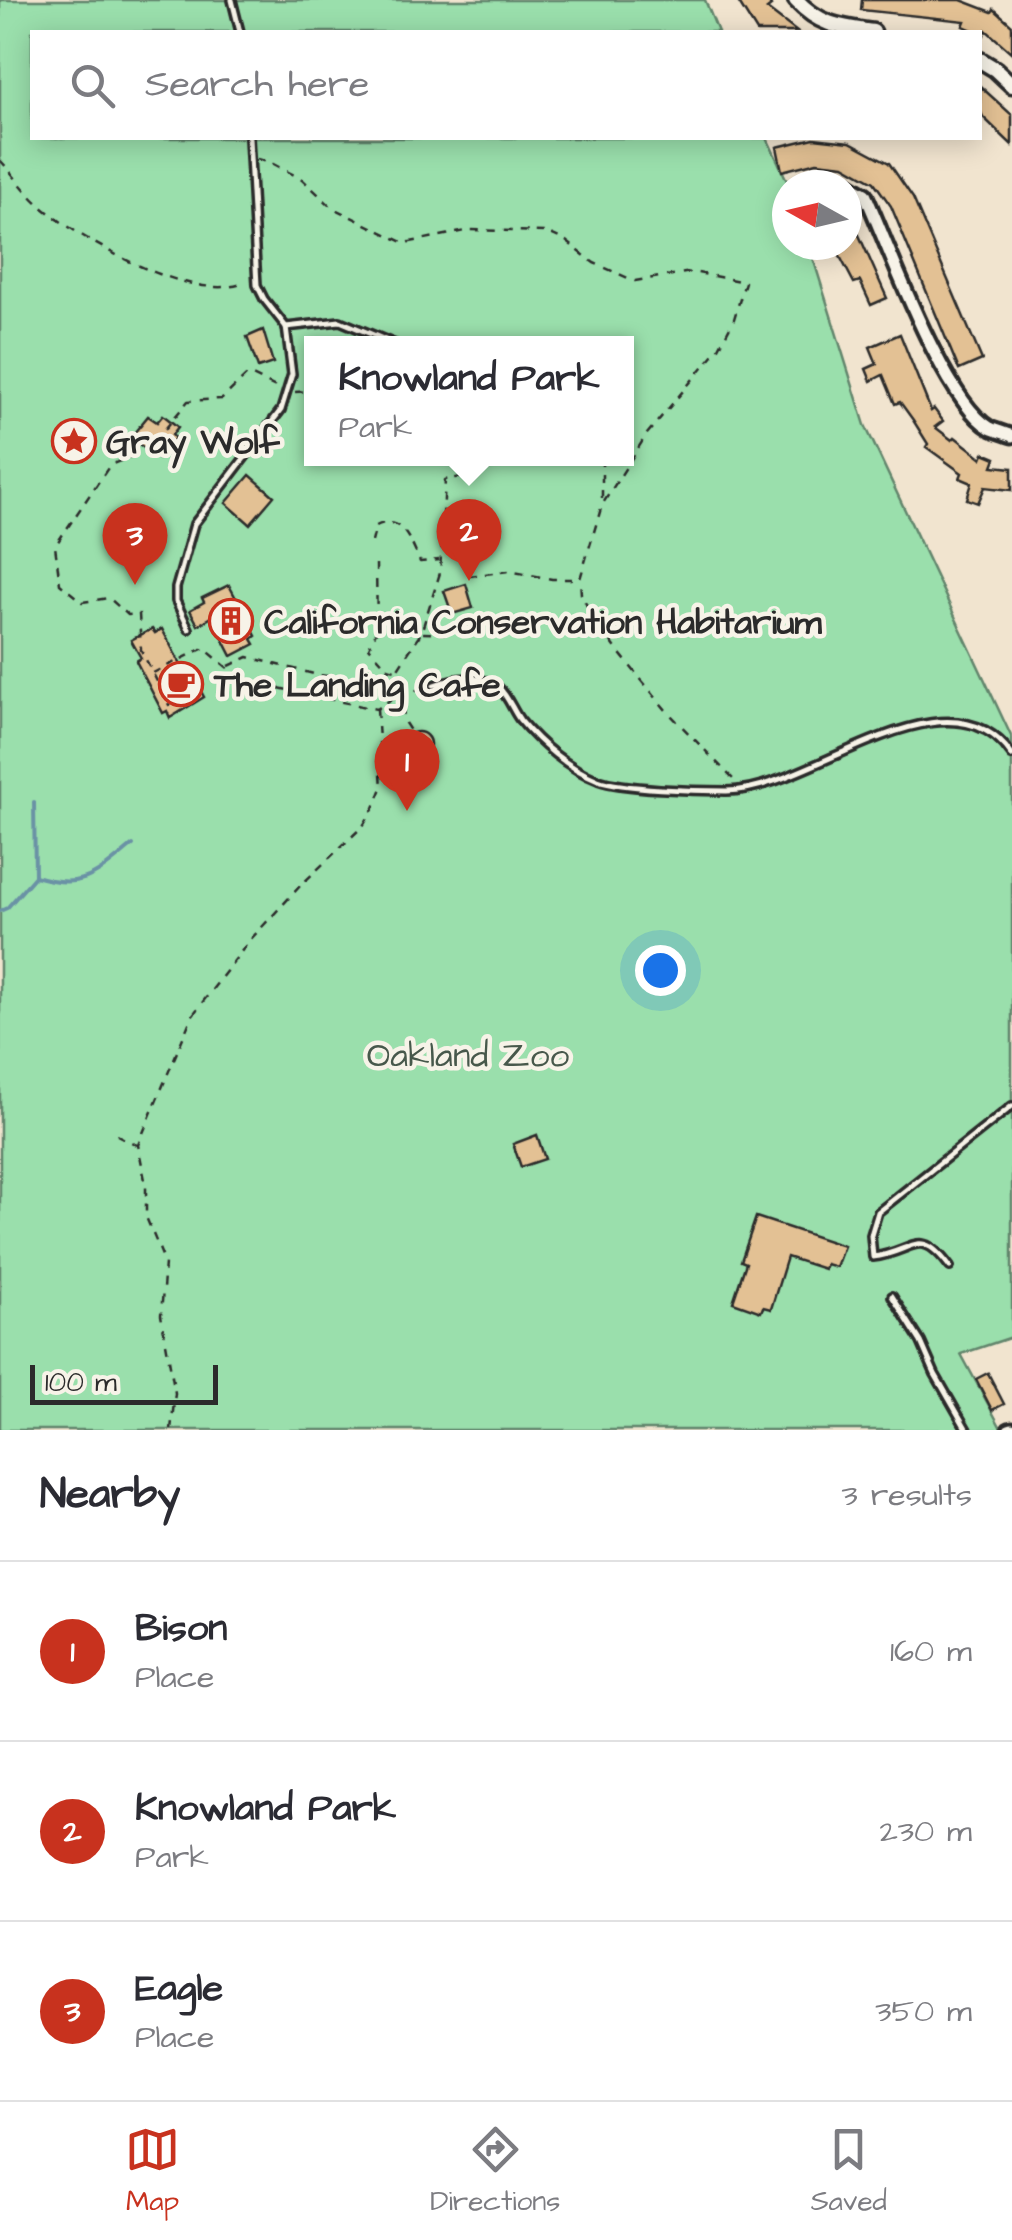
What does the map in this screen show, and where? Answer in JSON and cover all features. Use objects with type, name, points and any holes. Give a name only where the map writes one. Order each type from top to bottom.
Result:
[{"type":"street","points":[[796,0],[812,18],[858,30]]},
{"type":"street","points":[[982,61],[996,68],[1012,86]]},
{"type":"street","points":[[862,192],[931,347],[959,398],[988,427],[1012,436]]},
{"type":"lane","points":[[232,0],[240,30]]},
{"type":"lane","points":[[190,629],[176,601],[185,546],[194,524],[281,410],[292,374],[286,327],[264,299],[256,277],[249,140]]},
{"type":"lane","points":[[286,327],[340,320],[376,336]]},
{"type":"lane","points":[[434,685],[468,677],[499,688],[542,743],[595,779],[615,785],[743,790],[827,761],[894,730],[916,725],[962,722],[984,728],[996,734],[1012,754]]},
{"type":"lane","points":[[950,1268],[927,1243],[916,1242],[873,1256],[870,1234],[878,1212],[1012,1106]]},
{"type":"lane","points":[[892,1296],[967,1430]]},
{"type":"path","points":[[250,159],[271,163],[302,179],[333,208],[405,243],[471,230],[546,232],[566,241],[594,263],[629,279],[642,281],[692,272],[745,282],[734,319],[719,348],[634,455]]},
{"type":"path","points":[[0,160],[40,205],[89,242],[151,272],[195,283],[236,287],[256,277]]},
{"type":"path","points":[[174,702],[170,705],[141,650],[140,614],[128,615],[109,598],[82,602],[60,584],[55,546],[110,465],[148,450],[188,401],[222,399],[248,374],[258,379]]},
{"type":"path","points":[[418,743],[405,723],[397,670],[421,633],[441,559],[445,480],[472,475],[472,466]]},
{"type":"path","points":[[602,466],[602,505]]},
{"type":"path","points":[[627,466],[602,505],[580,579],[581,594],[617,650],[666,710],[743,790]]},
{"type":"path","points":[[372,542],[376,526],[386,521],[396,523],[420,562],[441,559]]},
{"type":"path","points":[[376,564],[376,630],[368,647],[388,668],[397,670]]},
{"type":"path","points":[[470,576],[509,571],[552,579],[580,579]]},
{"type":"path","points":[[421,633],[454,634]]},
{"type":"path","points":[[153,673],[204,648],[242,680],[377,709],[400,694],[434,685]]},
{"type":"path","points":[[227,667],[248,657],[318,675],[381,682],[400,694]]},
{"type":"path","points":[[171,1430],[175,1393],[161,1315],[166,1264],[146,1216],[146,1184],[138,1145],[192,1016],[250,940],[363,826],[374,808],[382,788],[377,709]]},
{"type":"path","points":[[118,1134],[138,1145]]},
{"type":"green space","name":"Oakland Zoo","points":[[0,0],[705,0],[717,30],[30,30],[30,140],[768,140],[782,170],[772,170],[772,260],[814,260],[865,425],[1012,738],[1012,1337],[961,1354],[1002,1430],[0,1430]]},
{"type":"building","points":[[737,0],[767,0],[771,6],[767,9],[794,30],[756,30]]},
{"type":"building","points":[[862,0],[961,0],[992,12],[994,9],[1012,25],[1012,53],[986,30],[984,35],[982,30],[963,26],[965,21],[861,10]]},
{"type":"building","points":[[982,88],[1012,115],[1012,145],[983,117]]},
{"type":"building","points":[[806,140],[850,142],[889,163],[913,198],[982,360],[959,370],[891,206],[874,182],[862,175],[862,170],[817,162],[782,170],[777,147]]},
{"type":"building","points":[[862,242],[887,298],[871,305],[860,281],[854,283],[842,260],[862,260]]},
{"type":"building","points":[[263,330],[273,363],[258,368],[247,337]]},
{"type":"building","points":[[900,334],[931,411],[934,409],[943,421],[935,427],[982,458],[984,453],[996,458],[993,466],[1012,468],[1012,490],[985,487],[978,503],[967,499],[972,483],[960,478],[962,473],[926,447],[928,444],[913,420],[900,402],[895,404],[883,375],[871,381],[866,369],[877,364],[870,347]]},
{"type":"building","points":[[163,415],[178,427],[172,435],[175,438],[158,459],[139,444],[142,440],[134,433],[148,416],[157,422]]},
{"type":"building","points":[[250,475],[274,496],[250,524],[226,503]]},
{"type":"building","points":[[466,584],[473,608],[452,614],[444,591]]},
{"type":"building","name":"California Conservation Habitarium","points":[[229,585],[256,636],[252,639],[255,644],[232,656],[212,617],[198,625],[190,610],[204,602],[202,598]]},
{"type":"building","points":[[152,629],[155,633],[162,629],[204,697],[170,718],[167,711],[163,713],[136,661],[141,658],[131,640]]},
{"type":"building","points":[[418,732],[430,744],[418,756],[406,744]]},
{"type":"building","points":[[537,1135],[545,1159],[521,1167],[513,1144]]},
{"type":"building","points":[[756,1217],[844,1246],[836,1267],[826,1264],[824,1269],[787,1257],[771,1309],[763,1307],[761,1312],[733,1302]]},
{"type":"building","points":[[988,1373],[1004,1404],[992,1410],[976,1379]]},
{"type":"waterway","points":[[34,802],[35,876]]},
{"type":"waterway","points":[[0,911],[35,876],[66,882],[88,877],[133,845]]},
{"type":"place","name":"Gray Wolf","points":[[74,441]]},
{"type":"place","name":"Knowland Park","points":[[469,581]]},
{"type":"place","name":"Eagle","points":[[135,585]]},
{"type":"place","name":"California Conservation Habitarium","points":[[231,621]]},
{"type":"place","name":"The Landing Cafe","points":[[181,684]]},
{"type":"place","name":"Bison","points":[[407,811]]}]
